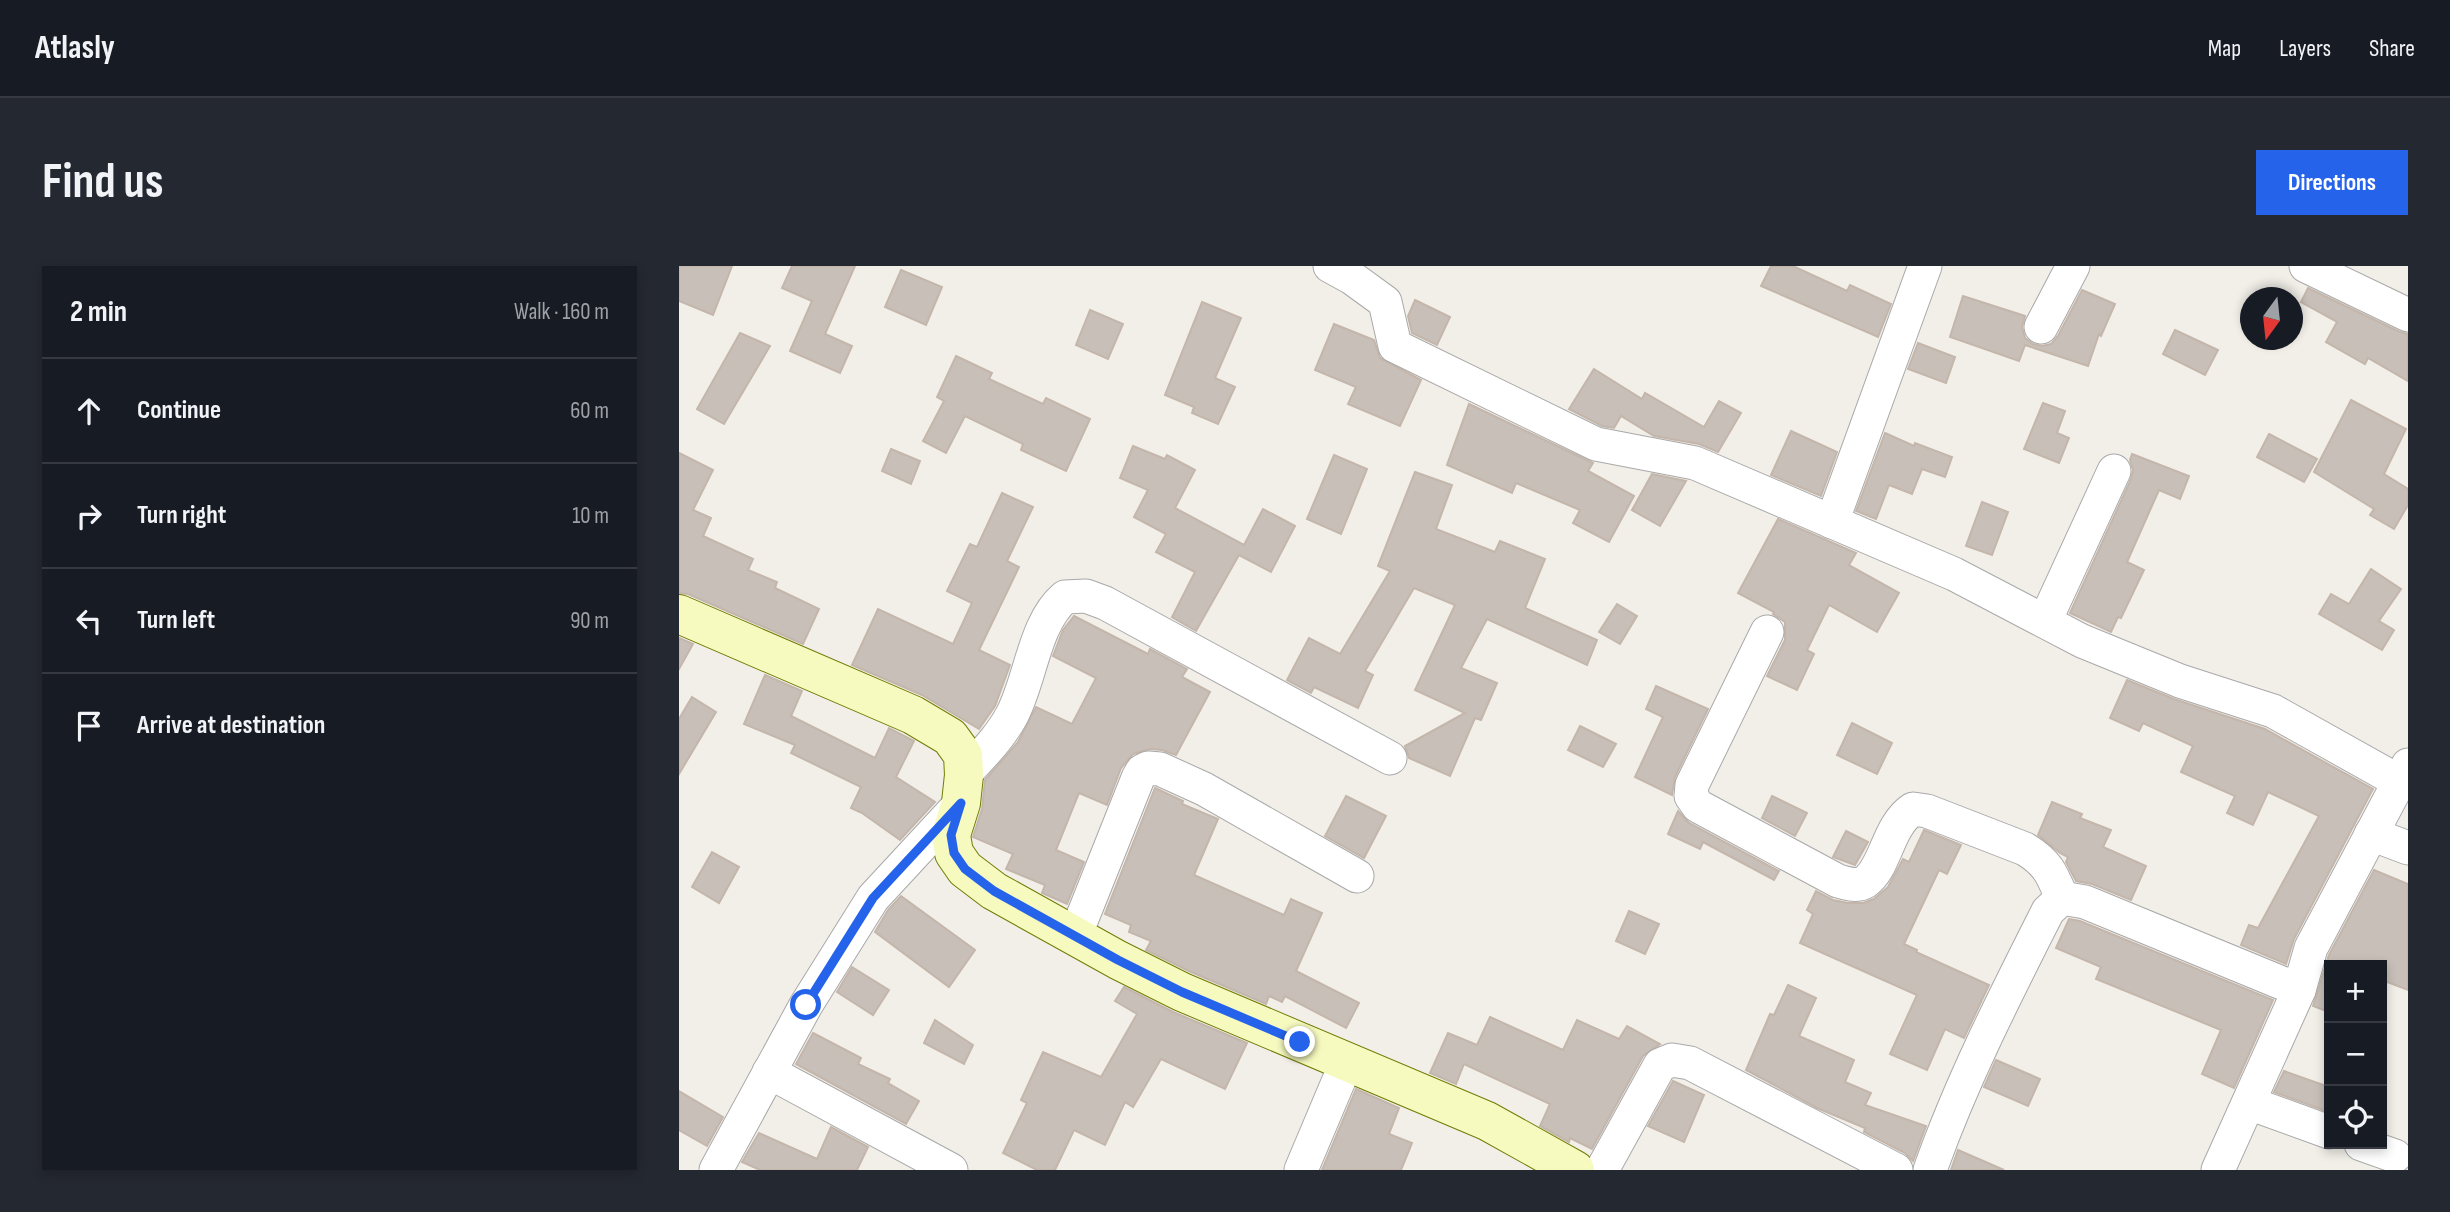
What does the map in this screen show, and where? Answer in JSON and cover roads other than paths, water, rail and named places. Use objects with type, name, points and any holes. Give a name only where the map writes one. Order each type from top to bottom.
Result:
[{"type":"street","points":[[1330,266],[1385,302],[1395,346],[1596,444],[1695,463],[1954,574],[2082,641],[2180,681],[2273,711],[2404,774],[2311,948],[2299,990],[2218,1170]]},
{"type":"street","points":[[1832,522],[1925,266]]},
{"type":"street","points":[[2041,327],[2073,266]]},
{"type":"street","points":[[2306,266],[2408,315]]},
{"type":"street","points":[[2045,621],[2114,471]]},
{"type":"street","points":[[716,1170],[806,1005],[873,898],[962,789],[1004,729],[1013,713],[1049,614],[1065,597],[1086,596],[1105,603],[1390,758]]},
{"type":"street","points":[[679,614],[913,715],[950,737],[963,755],[962,789],[951,835],[954,853],[965,869],[994,891],[1182,992],[1487,1121],[1575,1170]]},
{"type":"street","points":[[1767,632],[1692,785],[1691,796],[1697,806],[1838,881],[1853,884],[1864,883],[1874,872],[1895,827],[1905,814],[1913,809],[1927,811],[2039,857],[2049,867],[2061,898]]},
{"type":"street","points":[[1075,936],[1138,778],[1142,771],[1148,768],[1160,769],[1214,794],[1357,876]]},
{"type":"street","points":[[2371,834],[2408,848]]},
{"type":"street","points":[[2061,898],[2085,902],[2299,990]]},
{"type":"street","points":[[1930,1170],[1950,1113],[1995,1016],[2048,911],[2061,898]]},
{"type":"street","points":[[1301,1170],[1347,1060]]},
{"type":"street","points":[[1602,1170],[1660,1065],[1672,1060],[1690,1063],[1896,1170]]},
{"type":"street","points":[[769,1072],[951,1170]]},
{"type":"street","points":[[2249,1103],[2324,1130]]},
{"type":"street","points":[[2375,1149],[2395,1156]]}]
